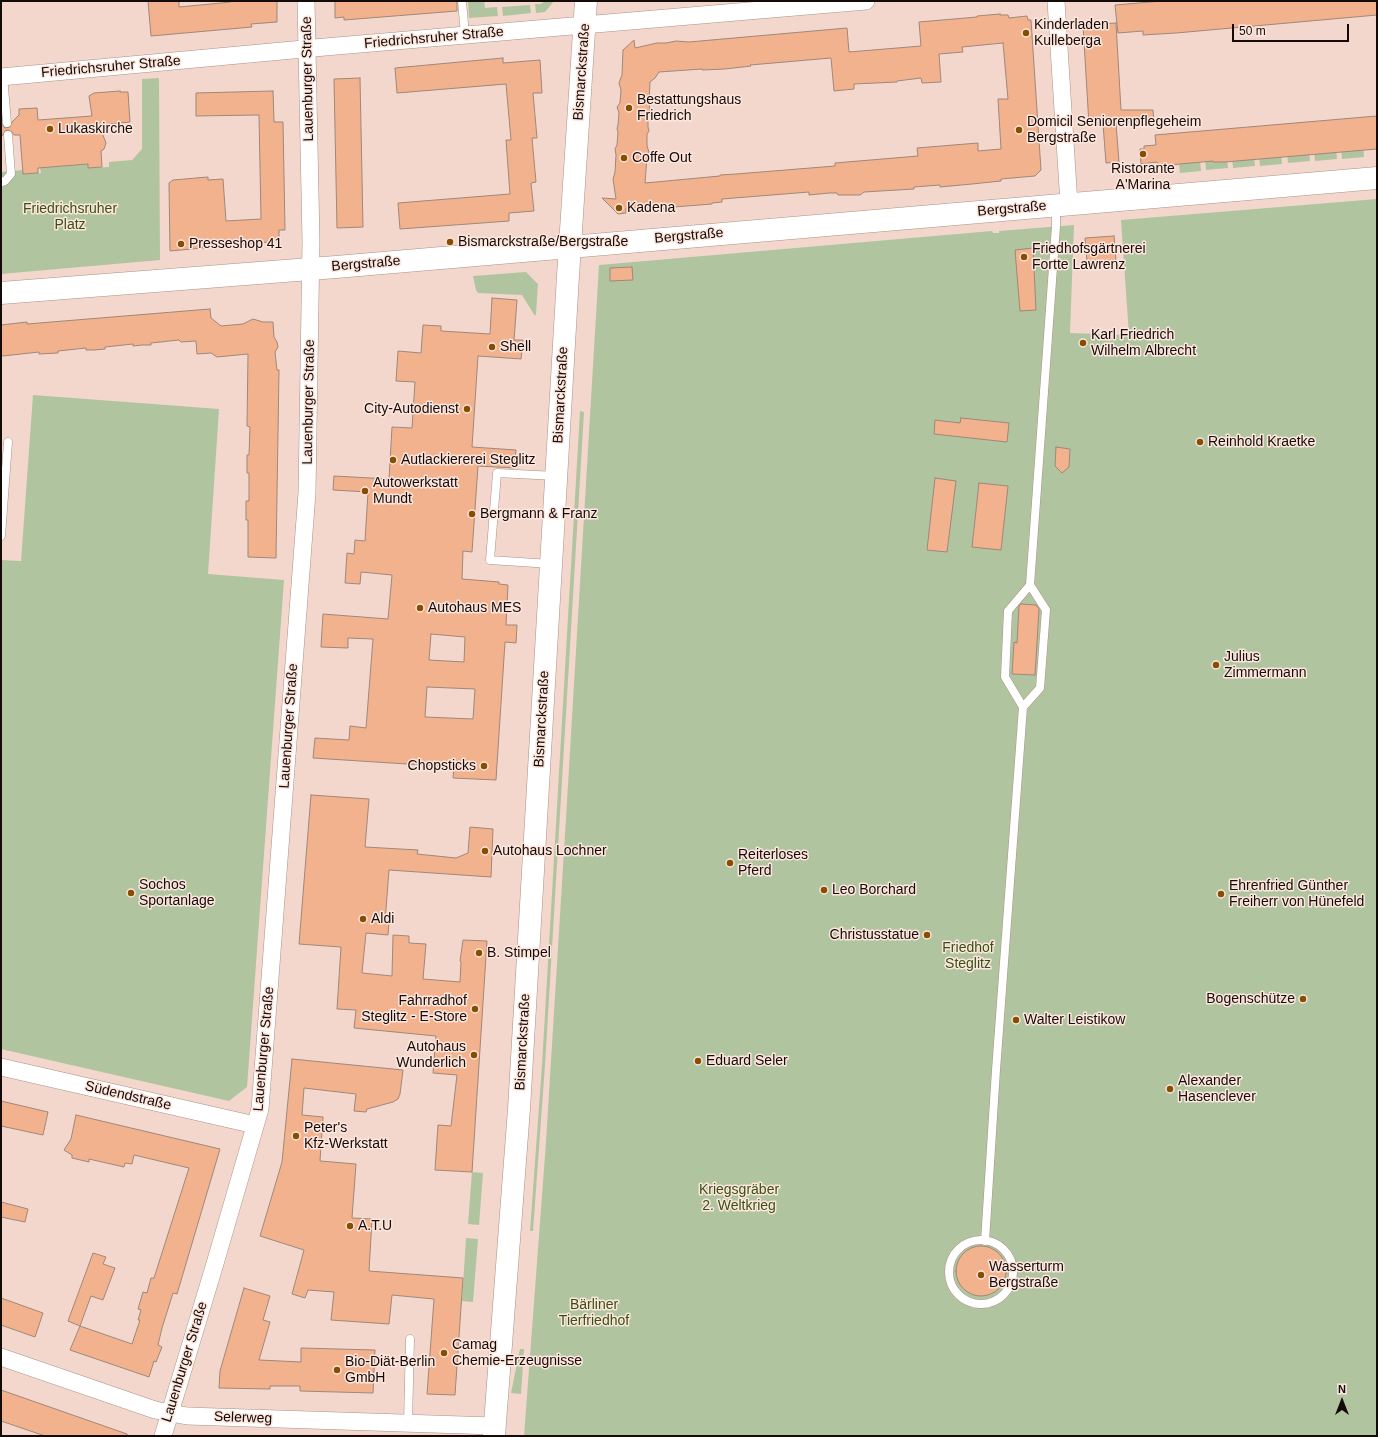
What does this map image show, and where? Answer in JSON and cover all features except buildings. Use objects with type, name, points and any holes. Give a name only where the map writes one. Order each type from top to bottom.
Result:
[{"type":"street","name":"Lauenburger Straße","points":[[163,1436],[214,1267],[260,1109],[261,1100],[307,493],[311,269],[306,1]]},
{"type":"street","name":"Bismarckstraße","points":[[494,1431],[519,1109],[556,476],[586,1]]},
{"type":"street","name":"Friedrichsruher Straße","points":[[2,76],[866,1]]},
{"type":"street","points":[[1056,1],[1062,205]]},
{"type":"street","name":"Bergstraße","points":[[1,293],[311,269],[1377,178]]},
{"type":"street","name":"Südendstraße","points":[[1,1067],[255,1125]]},
{"type":"street","name":"Selerweg","points":[[1,1357],[170,1414],[187,1416],[408,1423],[494,1431]]},
{"type":"lane","points":[[462,1],[465,35]]},
{"type":"lane","points":[[2,76],[7,123]]},
{"type":"lane","points":[[1,182],[5,181],[10,174],[8,135]]},
{"type":"lane","points":[[985,1241],[997,1054],[1023,707],[1005,677],[1008,611],[1030,585],[1056,226],[1062,205]]},
{"type":"lane","points":[[1,536],[8,442]]},
{"type":"lane","points":[[551,564],[490,560],[497,473],[556,476]]},
{"type":"lane","points":[[1023,707],[1040,688],[1046,610],[1030,585]]},
{"type":"lane","points":[[977,1240],[985,1241],[992,1242],[1001,1248],[1008,1256],[1012,1266],[1012,1277],[1009,1286],[1000,1297],[986,1304],[976,1304],[964,1299],[956,1293],[951,1284],[949,1274],[950,1264],[954,1255],[960,1248],[969,1242],[977,1240]]},
{"type":"lane","points":[[408,1423],[410,1339]]},
{"type":"green space","points":[[468,1],[484,1],[485,8],[497,7],[498,16],[469,18]]},
{"type":"green space","points":[[545,1],[554,1],[545,12],[536,13],[535,4],[541,4]]},
{"type":"green space","points":[[530,5],[531,13],[503,16],[502,7]]},
{"type":"green space","name":"Friedrichsruher Platz","points":[[159,78],[160,260],[1,274],[1,172],[24,170],[25,174],[41,173],[40,168],[90,164],[90,168],[109,167],[109,162],[132,160],[142,149],[142,79]]},
{"type":"green space","points":[[1363,145],[1364,157],[1342,159],[1341,147]]},
{"type":"green space","points":[[1336,147],[1337,159],[1315,161],[1314,150]]},
{"type":"green space","points":[[1309,150],[1310,161],[1288,163],[1287,152]]},
{"type":"green space","points":[[1281,152],[1282,164],[1260,166],[1259,154]]},
{"type":"green space","points":[[1254,155],[1255,166],[1233,168],[1232,157]]},
{"type":"green space","points":[[1227,157],[1228,168],[1206,170],[1205,159],[1213,159],[1213,162],[1218,162]]},
{"type":"green space","points":[[1200,160],[1201,171],[1180,173],[1179,164]]},
{"type":"green space","name":"Friedhof Steglitz","points":[[1377,199],[1377,1436],[524,1436],[546,1142],[599,265],[992,231],[993,233],[999,233],[999,231],[1074,225],[1070,333],[1129,335],[1121,220]]},
{"type":"green space","points":[[526,272],[538,284],[535,316],[522,295],[478,293],[473,276]]},
{"type":"green space","name":"Sochos Sportanlage","points":[[33,395],[219,409],[208,574],[284,580],[247,1087],[229,1101],[1,1049],[1,560],[21,561]]},
{"type":"green space","points":[[580,411],[584,412],[545,1065],[533,1231],[530,1231],[542,1065]]},
{"type":"green space","points":[[472,1172],[483,1173],[479,1225],[468,1224]]},
{"type":"green space","points":[[466,1238],[478,1239],[473,1302],[462,1301]]},
{"type":"green space","points":[[520,1349],[524,1349],[521,1394],[511,1393]]},
{"type":"place","name":"Kinderladen Kulleberga","points":[[1026,33]]},
{"type":"place","name":"Bestattungshaus Friedrich","points":[[629,108]]},
{"type":"place","name":"Lukaskirche","points":[[50,129]]},
{"type":"place","name":"Domicil Seniorenpflegeheim Bergstraße","points":[[1019,130]]},
{"type":"place","name":"Ristorante A'Marina","points":[[1143,154]]},
{"type":"place","name":"Coffe Out","points":[[624,158]]},
{"type":"place","name":"Kadena","points":[[619,208]]},
{"type":"place","name":"Bismarckstraße/Bergstraße","points":[[450,242]]},
{"type":"place","name":"Presseshop 41","points":[[181,244]]},
{"type":"place","name":"Friedhofsgärtnerei Fortte Lawrenz","points":[[1024,257]]},
{"type":"place","name":"Karl Friedrich Wilhelm Albrecht","points":[[1083,343]]},
{"type":"place","name":"Shell","points":[[492,347]]},
{"type":"place","name":"City-Autodienst","points":[[467,409]]},
{"type":"place","name":"Reinhold Kraetke","points":[[1200,442]]},
{"type":"place","name":"Autlackiererei Steglitz","points":[[393,460]]},
{"type":"place","name":"Autowerkstatt Mundt","points":[[365,491]]},
{"type":"place","name":"Bergmann & Franz","points":[[472,514]]},
{"type":"place","name":"Autohaus MES","points":[[420,608]]},
{"type":"place","name":"Julius Zimmermann","points":[[1216,665]]},
{"type":"place","name":"Chopsticks","points":[[484,766]]},
{"type":"place","name":"Autohaus Lochner","points":[[485,851]]},
{"type":"place","name":"Reiterloses Pferd","points":[[730,863]]},
{"type":"place","name":"Leo Borchard","points":[[824,890]]},
{"type":"place","name":"Sochos Sportanlage","points":[[131,893]]},
{"type":"place","name":"Ehrenfried Günther Freiherr von Hünefeld","points":[[1221,894]]},
{"type":"place","name":"Aldi","points":[[363,919]]},
{"type":"place","name":"Christusstatue","points":[[927,935]]},
{"type":"place","name":"B. Stimpel","points":[[479,953]]},
{"type":"place","name":"Bogenschütze","points":[[1303,999]]},
{"type":"place","name":"Fahrradhof Steglitz - E-Store","points":[[475,1009]]},
{"type":"place","name":"Walter Leistikow","points":[[1016,1020]]},
{"type":"place","name":"Autohaus Wunderlich","points":[[474,1055]]},
{"type":"place","name":"Eduard Seler","points":[[698,1061]]},
{"type":"place","name":"Alexander Hasenclever","points":[[1170,1089]]},
{"type":"place","name":"Peter's Kfz-Werkstatt","points":[[296,1136]]},
{"type":"place","name":"A.T.U","points":[[350,1226]]},
{"type":"place","name":"Wasserturm Bergstraße","points":[[981,1275]]},
{"type":"place","name":"Camag Chemie-Erzeugnisse","points":[[444,1353]]},
{"type":"place","name":"Bio-Diät-Berlin GmbH","points":[[337,1370]]},
{"type":"park label","name":"Kriegsgräber 2. Weltkrieg","points":[[739,1198]]},
{"type":"park label","name":"Bärliner Tierfriedhof","points":[[594,1314]]}]
